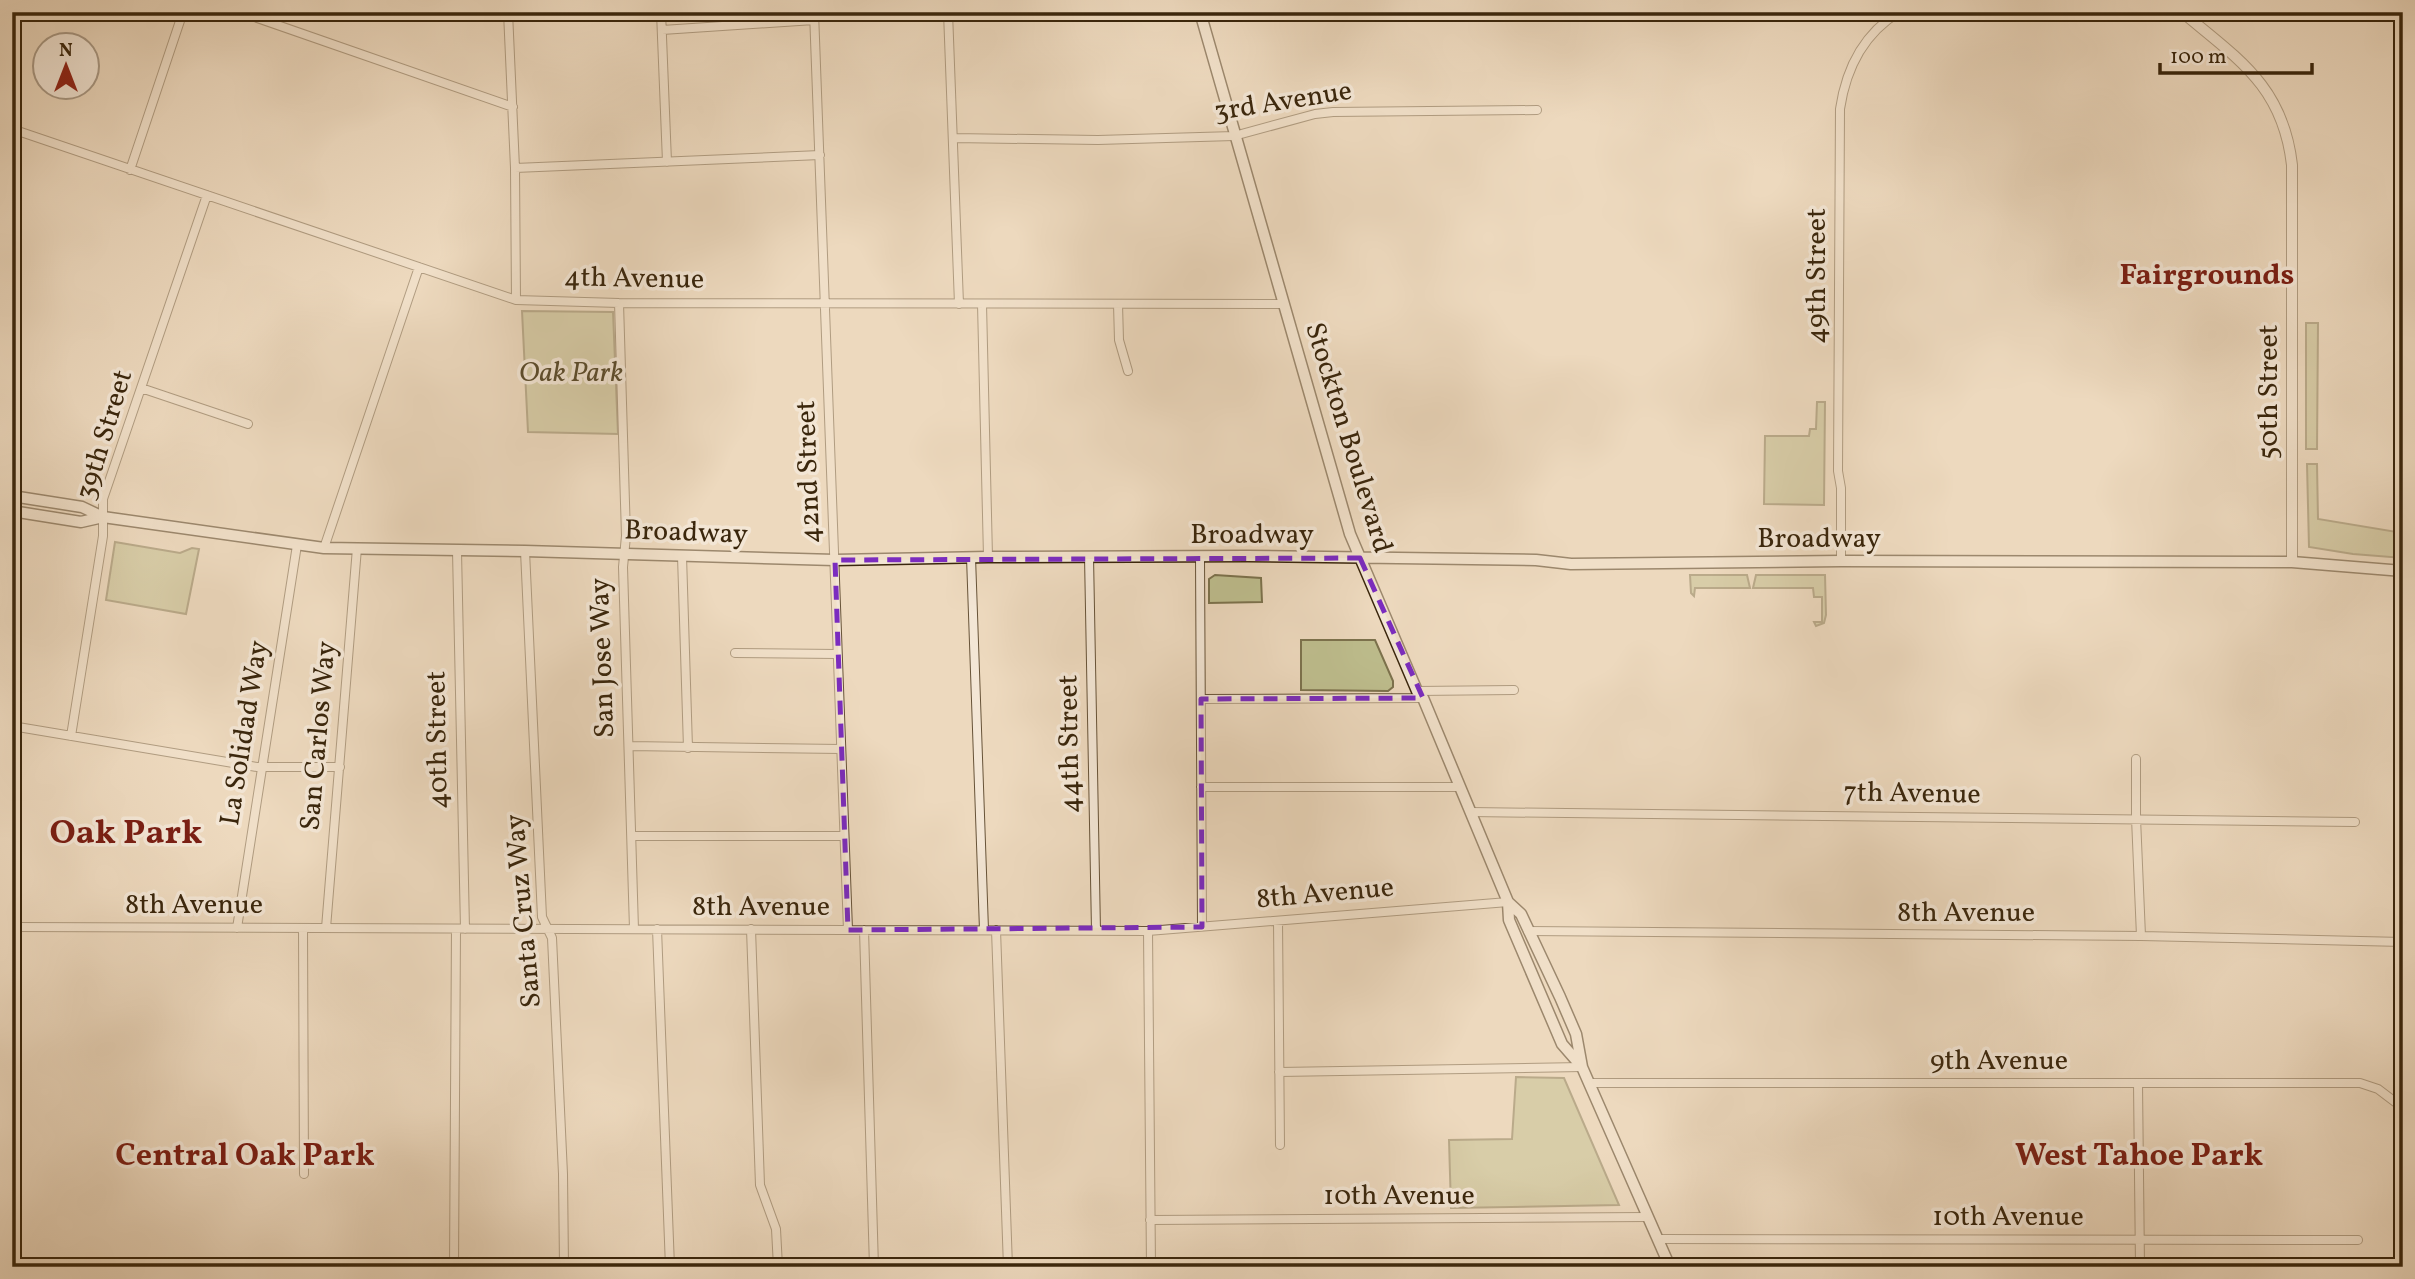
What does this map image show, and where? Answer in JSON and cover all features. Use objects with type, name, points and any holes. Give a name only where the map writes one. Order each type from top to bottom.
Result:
[{"type":"main road","name":"Stockton Boulevard","points":[[1200,12],[1350,534],[1508,902],[1510,920],[1562,1044],[1582,1067]]},
{"type":"main road","name":"Broadway","points":[[12,496],[82,507],[103,517],[324,548],[835,560],[1089,556],[1536,560],[1571,564],[1840,561],[2292,562],[2403,571]]},
{"type":"main road","name":"Broadway","points":[[12,511],[81,522],[103,517]]},
{"type":"main road","name":"Stockton Boulevard","points":[[1508,902],[1521,914],[1576,1034],[1588,1083],[1670,1267]]},
{"type":"street","points":[[130,170],[183,12]]},
{"type":"street","points":[[240,12],[513,107]]},
{"type":"street","points":[[508,12],[515,168],[516,300]]},
{"type":"street","points":[[582,12],[582,17],[602,17]]},
{"type":"street","points":[[662,12],[667,162]]},
{"type":"street","points":[[948,12],[960,303]]},
{"type":"street","name":"49th Street","points":[[1840,561],[1840,109],[1847,76],[1857,54],[1878,28],[1899,12]]},
{"type":"street","name":"50th Street","points":[[2182,12],[2259,80],[2277,108],[2290,147],[2292,562]]},
{"type":"street","points":[[662,30],[814,16]]},
{"type":"street","name":"42nd Street","points":[[814,16],[848,929]]},
{"type":"street","name":"3rd Avenue","points":[[953,138],[1098,140],[1234,136],[1315,114],[1334,112],[1536,110]]},
{"type":"street","name":"4th Avenue","points":[[12,129],[516,300],[619,303],[1284,304]]},
{"type":"street","points":[[515,168],[820,155]]},
{"type":"street","name":"39th Street","points":[[71,736],[103,536],[104,496],[207,195]]},
{"type":"street","points":[[324,548],[419,267]]},
{"type":"street","name":"San Jose Way","points":[[619,303],[626,536],[623,567],[634,929]]},
{"type":"street","points":[[982,304],[988,557]]},
{"type":"street","points":[[1118,304],[1119,340],[1128,371]]},
{"type":"street","points":[[141,388],[248,424]]},
{"type":"street","name":"La Solidad Way","points":[[237,928],[297,545]]},
{"type":"street","name":"San Carlos Way","points":[[326,928],[357,548]]},
{"type":"street","name":"40th Street","points":[[454,1267],[461,929],[457,551]]},
{"type":"street","name":"Santa Cruz Way","points":[[526,551],[542,916],[552,938],[553,952],[563,1174],[564,1267]]},
{"type":"street","points":[[682,556],[688,748]]},
{"type":"street","name":"44th Street","points":[[1089,556],[1096,931]]},
{"type":"street","points":[[971,557],[984,930]]},
{"type":"street","points":[[1200,557],[1202,927]]},
{"type":"street","points":[[735,653],[837,653]]},
{"type":"street","points":[[1201,699],[1514,690]]},
{"type":"street","points":[[12,726],[264,767],[340,767]]},
{"type":"street","points":[[629,746],[841,749]]},
{"type":"street","points":[[2136,759],[2141,936]]},
{"type":"street","points":[[1201,787],[1459,788]]},
{"type":"street","name":"7th Avenue","points":[[1470,812],[2355,822]]},
{"type":"street","points":[[632,836],[845,836]]},
{"type":"street","name":"8th Avenue","points":[[12,927],[1148,931],[1508,902]]},
{"type":"street","points":[[1278,921],[1280,1145]]},
{"type":"street","points":[[303,928],[304,1174]]},
{"type":"street","points":[[657,929],[670,1267]]},
{"type":"street","points":[[751,929],[760,1185],[776,1228],[778,1267]]},
{"type":"street","points":[[864,930],[874,1267]]},
{"type":"street","points":[[996,930],[1009,1267]]},
{"type":"street","points":[[1148,931],[1151,1267]]},
{"type":"street","name":"8th Avenue","points":[[1528,931],[2141,936],[2403,942]]},
{"type":"street","points":[[1279,1072],[1582,1067]]},
{"type":"street","name":"9th Avenue","points":[[1588,1083],[2360,1083],[2378,1088],[2403,1108]]},
{"type":"street","points":[[2138,1083],[2140,1267]]},
{"type":"street","name":"10th Avenue","points":[[1150,1220],[1648,1217]]},
{"type":"street","name":"10th Avenue","points":[[1658,1239],[2358,1240]]},
{"type":"highlighted area","points":[[1360,558],[1423,698],[1201,699],[1202,927],[848,930],[835,560]]},
{"type":"green space","name":"Oak Park","points":[[522,311],[613,312],[618,434],[528,432]]},
{"type":"green space","points":[[2306,323],[2318,323],[2317,449],[2306,449]]},
{"type":"green space","points":[[1817,402],[1825,402],[1824,505],[1764,504],[1765,436],[1809,436],[1810,429],[1816,429]]},
{"type":"green space","points":[[2307,464],[2317,464],[2318,519],[2403,533],[2403,558],[2309,547]]},
{"type":"green space","points":[[115,542],[180,553],[192,548],[199,549],[186,614],[106,600]]},
{"type":"green space","points":[[1215,575],[1261,578],[1262,602],[1209,603],[1209,579]]},
{"type":"green space","points":[[1690,575],[1747,575],[1750,588],[1695,588],[1694,596],[1691,593]]},
{"type":"green space","points":[[1756,575],[1825,575],[1824,623],[1816,626],[1814,622],[1822,622],[1822,597],[1814,597],[1813,588],[1753,588]]},
{"type":"green space","points":[[1301,640],[1375,640],[1393,681],[1393,687],[1388,691],[1301,690]]},
{"type":"green space","points":[[1516,1077],[1564,1078],[1619,1205],[1451,1208],[1449,1140],[1512,1139]]},
{"type":"district","name":"Fairgrounds","points":[[2207,276]]},
{"type":"district","name":"Oak Park","points":[[126,834]]},
{"type":"district","name":"Central Oak Park","points":[[245,1157]]},
{"type":"district","name":"West Tahoe Park","points":[[2139,1157]]}]
